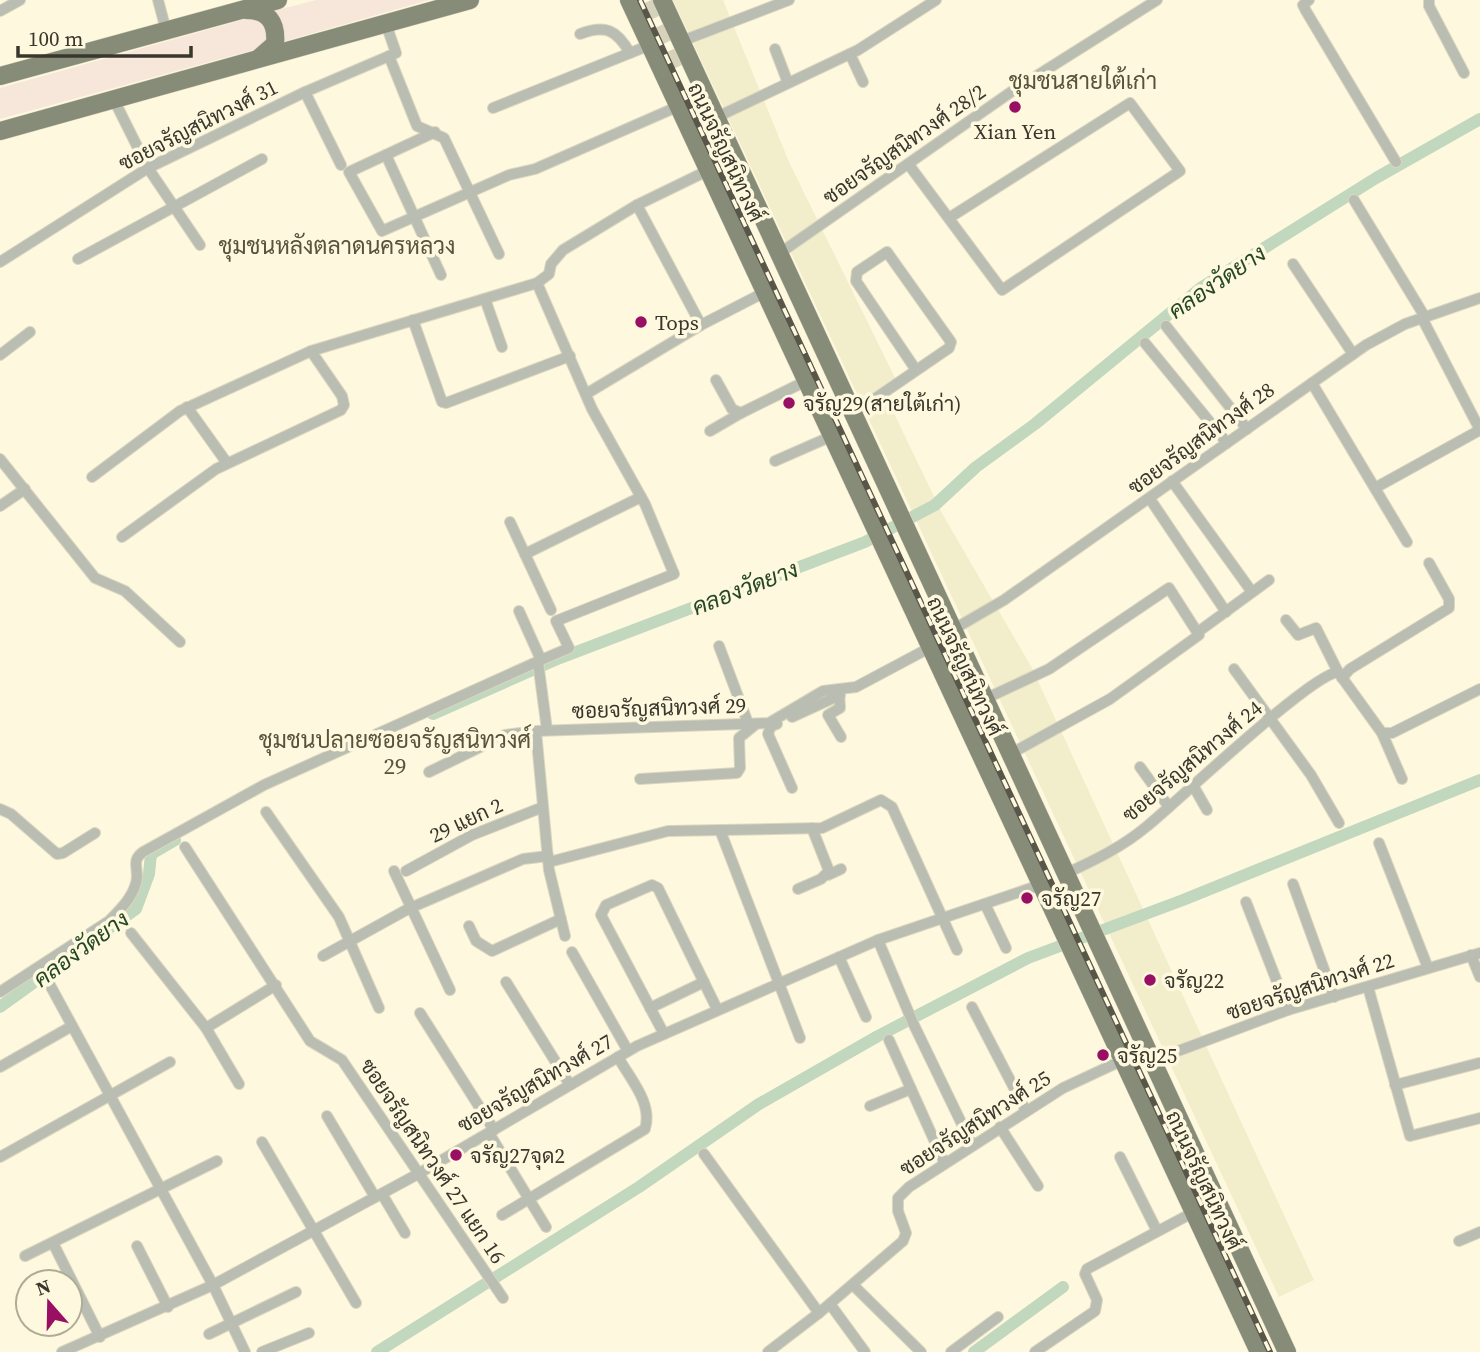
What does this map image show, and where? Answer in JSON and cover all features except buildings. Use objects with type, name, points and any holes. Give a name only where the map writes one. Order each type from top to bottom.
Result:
[{"type":"main road","points":[[0,76],[278,0]]},
{"type":"main road","points":[[0,131],[470,0]]},
{"type":"main road","name":"ถนนจรัญสนิทวงศ์","points":[[662,0],[987,698],[1287,1352]]},
{"type":"main road","name":"ถนนจรัญสนิทวงศ์","points":[[628,2],[680,106],[1259,1352]]},
{"type":"main road","points":[[242,10],[260,10],[274,23],[277,32],[275,44],[253,61]]},
{"type":"main road","points":[[653,51],[665,35],[674,36],[683,44]]},
{"type":"main road","name":"ถนนจรัญสนิทวงศ์","points":[[678,72],[802,336]]},
{"type":"main road","points":[[802,336],[865,436]]},
{"type":"main road","points":[[802,336],[836,442]]},
{"type":"street","points":[[0,11],[20,0]]},
{"type":"street","points":[[158,0],[166,30]]},
{"type":"street","points":[[683,44],[789,0]]},
{"type":"street","points":[[717,117],[850,54],[936,0]]},
{"type":"street","name":"ซอยจรัญสนิทวงศ์ 28/2","points":[[780,253],[1011,92],[1157,0]]},
{"type":"street","points":[[1429,0],[1429,6],[1464,73]]},
{"type":"street","points":[[1304,2],[1396,162]]},
{"type":"street","points":[[386,24],[396,53],[389,56],[417,126],[435,131],[449,146],[499,254]]},
{"type":"street","points":[[580,34],[598,27],[608,29],[622,39],[629,53]]},
{"type":"street","points":[[775,49],[788,83]]},
{"type":"street","points":[[493,108],[629,53],[653,51]]},
{"type":"street","points":[[850,54],[863,82]]},
{"type":"street","name":"ซอยจรัญสนิทวงศ์ 31","points":[[0,262],[148,168],[305,92],[389,56]]},
{"type":"street","points":[[305,92],[341,165]]},
{"type":"street","points":[[114,100],[148,168],[200,245]]},
{"type":"street","points":[[909,165],[1002,290],[1180,172],[1130,103],[949,218]]},
{"type":"street","points":[[435,131],[349,172],[382,230],[509,175],[535,169],[680,106]]},
{"type":"street","points":[[386,155],[441,275]]},
{"type":"street","points":[[78,259],[262,159]]},
{"type":"street","points":[[92,477],[187,407],[311,351],[537,283],[549,274],[556,255],[637,205],[709,170]]},
{"type":"street","points":[[1354,200],[1423,318],[1480,430],[1375,488]]},
{"type":"street","points":[[637,205],[701,325]]},
{"type":"street","points":[[854,413],[949,348],[951,342],[887,252],[857,272],[856,281],[916,370]]},
{"type":"street","points":[[1293,264],[1353,354]]},
{"type":"street","points":[[0,992],[109,921],[136,886],[135,862],[143,852],[264,785],[569,648],[556,621],[674,574],[641,497],[586,394],[537,283]]},
{"type":"street","points":[[586,394],[701,325],[765,292]]},
{"type":"street","name":"ซอยจรัญสนิทวงศ์ 28","points":[[954,629],[1004,600],[1353,354],[1405,324],[1480,298]]},
{"type":"street","points":[[485,299],[502,347]]},
{"type":"street","points":[[413,320],[442,402],[446,403],[570,356]]},
{"type":"street","points":[[1166,326],[1247,429]]},
{"type":"street","points":[[0,355],[30,332]]},
{"type":"street","points":[[1145,343],[1227,443]]},
{"type":"street","points":[[122,537],[227,463],[341,410],[344,405],[342,397],[311,351]]},
{"type":"street","points":[[716,380],[732,409],[741,413]]},
{"type":"street","points":[[710,431],[806,381]]},
{"type":"street","points":[[1312,383],[1407,542]]},
{"type":"street","points":[[187,407],[227,463]]},
{"type":"street","points":[[775,461],[836,442]]},
{"type":"street","points":[[0,459],[95,578],[125,592],[180,642]]},
{"type":"street","points":[[1172,481],[1252,592]]},
{"type":"street","points":[[0,506],[25,489]]},
{"type":"street","points":[[525,554],[641,497]]},
{"type":"street","points":[[1150,499],[1226,611]]},
{"type":"street","points":[[510,522],[551,610]]},
{"type":"street","name":"ซอยจรัญสนิทวงศ์ 24","points":[[1067,873],[1112,851],[1194,786],[1271,717],[1325,678],[1340,675],[1449,608],[1449,599],[1429,563]]},
{"type":"street","points":[[1202,629],[1269,580]]},
{"type":"street","points":[[987,698],[1049,669],[1169,588],[1199,635],[1110,699],[1012,753]]},
{"type":"street","points":[[519,611],[539,662],[543,807],[548,859],[565,936]]},
{"type":"street","points":[[1286,620],[1298,635],[1316,628],[1340,675],[1382,733],[1402,779]]},
{"type":"street","points":[[640,779],[737,773],[740,768],[739,738],[752,724],[719,646]]},
{"type":"street","name":"ซอยจรัญสนิทวงศ์ 29","points":[[429,772],[505,736],[542,730],[769,723],[823,691],[839,692],[856,687],[931,647]]},
{"type":"street","points":[[1234,669],[1311,775],[1339,823]]},
{"type":"street","points":[[1382,733],[1392,733],[1480,689]]},
{"type":"street","points":[[792,788],[768,730],[839,692],[840,708],[828,715],[841,737]]},
{"type":"street","points":[[1140,767],[1169,807]]},
{"type":"street","points":[[1194,786],[1207,810]]},
{"type":"street","points":[[323,956],[411,908],[523,859],[548,859],[668,831],[822,828],[881,800],[888,803],[957,950]]},
{"type":"street","name":"29 แยก 2","points":[[406,871],[472,835],[543,807]]},
{"type":"street","points":[[0,810],[11,814],[57,854],[95,833]]},
{"type":"street","points":[[266,812],[339,917],[379,1008]]},
{"type":"street","points":[[812,828],[828,875]]},
{"type":"street","points":[[720,830],[800,1038]]},
{"type":"street","points":[[1379,843],[1428,968]]},
{"type":"street","name":"ซอยจรัญสนิทวงศ์ 27 แยก 16","points":[[185,847],[310,1041],[342,1060],[503,1298]]},
{"type":"street","points":[[798,889],[841,869]]},
{"type":"street","points":[[394,871],[450,990]]},
{"type":"street","name":"ซอยจรัญสนิทวงศ์ 27","points":[[62,1352],[86,1348],[100,1337],[213,1285],[418,1174],[628,1051],[717,1009],[878,940],[1043,884]]},
{"type":"street","points":[[1293,884],[1334,997]]},
{"type":"street","points":[[664,1034],[601,915],[606,905],[656,886],[717,1009]]},
{"type":"street","points":[[1246,902],[1288,1010]]},
{"type":"street","points":[[985,904],[1006,948]]},
{"type":"street","points":[[469,926],[476,941],[492,951],[561,919]]},
{"type":"street","points":[[131,933],[206,1028],[239,1084]]},
{"type":"street","points":[[878,940],[911,1018],[972,1145]]},
{"type":"street","points":[[572,952],[628,1051]]},
{"type":"street","points":[[1476,954],[1480,976]]},
{"type":"street","name":"ซอยจรัญสนิทวงศ์ 22","points":[[1154,1060],[1288,1010],[1476,954]]},
{"type":"street","points":[[839,957],[866,1017]]},
{"type":"street","points":[[506,982],[570,1085]]},
{"type":"street","points":[[650,1008],[704,982]]},
{"type":"street","points":[[50,985],[213,1285],[245,1352]]},
{"type":"street","points":[[206,1028],[276,985]]},
{"type":"street","points":[[1368,986],[1410,1136],[1480,1118]]},
{"type":"street","points":[[972,1007],[1026,1111]]},
{"type":"street","points":[[420,1013],[546,1227]]},
{"type":"street","points":[[0,1067],[72,1026]]},
{"type":"street","points":[[889,1040],[944,1162]]},
{"type":"street","points":[[502,1215],[645,1129],[649,1119],[646,1104],[618,1057]]},
{"type":"street","name":"ซอยจรัญสนิทวงศ์ 25","points":[[768,1352],[853,1285],[905,1237],[898,1198],[944,1162],[1063,1088],[1123,1060]]},
{"type":"street","points":[[0,1157],[170,1062]]},
{"type":"street","points":[[1395,1085],[1479,1063]]},
{"type":"street","points":[[870,1106],[911,1089]]},
{"type":"street","points":[[327,1116],[405,1233]]},
{"type":"street","points":[[1000,1127],[1038,1186]]},
{"type":"street","points":[[262,1142],[356,1303]]},
{"type":"street","points":[[705,1154],[819,1313]]},
{"type":"street","points":[[1120,1157],[1157,1231]]},
{"type":"street","points":[[25,1256],[217,1161]]},
{"type":"street","points":[[1035,1352],[1095,1311],[1097,1300],[1085,1274],[1087,1269],[1194,1213]]},
{"type":"street","points":[[1459,1241],[1480,1232]]},
{"type":"street","points":[[53,1243],[100,1337]]},
{"type":"street","points":[[137,1246],[168,1307]]},
{"type":"street","points":[[853,1285],[921,1352]]},
{"type":"street","points":[[209,1334],[296,1292]]},
{"type":"street","points":[[830,1304],[865,1352]]},
{"type":"street","points":[[951,1352],[998,1317]]},
{"type":"street","points":[[262,1352],[309,1333]]},
{"type":"shaded area","points":[[316,0],[429,0],[282,42],[274,11]]},
{"type":"shaded area","points":[[673,0],[723,0],[789,162],[899,386],[886,397],[943,515],[1032,668],[1314,1280],[1279,1297]]},
{"type":"shaded area","points":[[253,17],[266,21],[267,42],[261,48],[0,119],[0,88]]},
{"type":"waterway","name":"คลองวัดยาง","points":[[433,714],[555,660],[865,542],[935,505],[976,467],[1035,424],[1202,287],[1376,178],[1480,119]]},
{"type":"waterway","points":[[377,1352],[639,1187],[759,1104],[878,1036],[1028,958],[1183,900],[1480,780]]},
{"type":"waterway","name":"คลองวัดยาง","points":[[0,1007],[136,909],[149,874],[151,854],[175,840]]},
{"type":"waterway","points":[[974,1352],[1063,1287]]},
{"type":"tunnel","points":[[651,0],[684,69]]},
{"type":"railway","points":[[640,0],[1270,1352]]},
{"type":"place","name":"Xian Yen","points":[[1015,107]]},
{"type":"place","name":"Tops","points":[[641,322]]},
{"type":"place","name":"จรัญ29(สายใต้เก่า)","points":[[789,403]]},
{"type":"place","name":"จรัญ27","points":[[1027,898]]},
{"type":"place","name":"จรัญ22","points":[[1150,980]]},
{"type":"place","name":"จรัญ25","points":[[1103,1055]]},
{"type":"place","name":"จรัญ27จุด2","points":[[456,1155]]},
{"type":"district","name":"ชุมชนสายใต้เก่า","points":[[1083,81]]},
{"type":"district","name":"ชุมชนหลังตลาดนครหลวง","points":[[337,246]]},
{"type":"district","name":"ชุมชนปลายซอยจรัญสนิทวงศ์ 29","points":[[395,753]]}]
